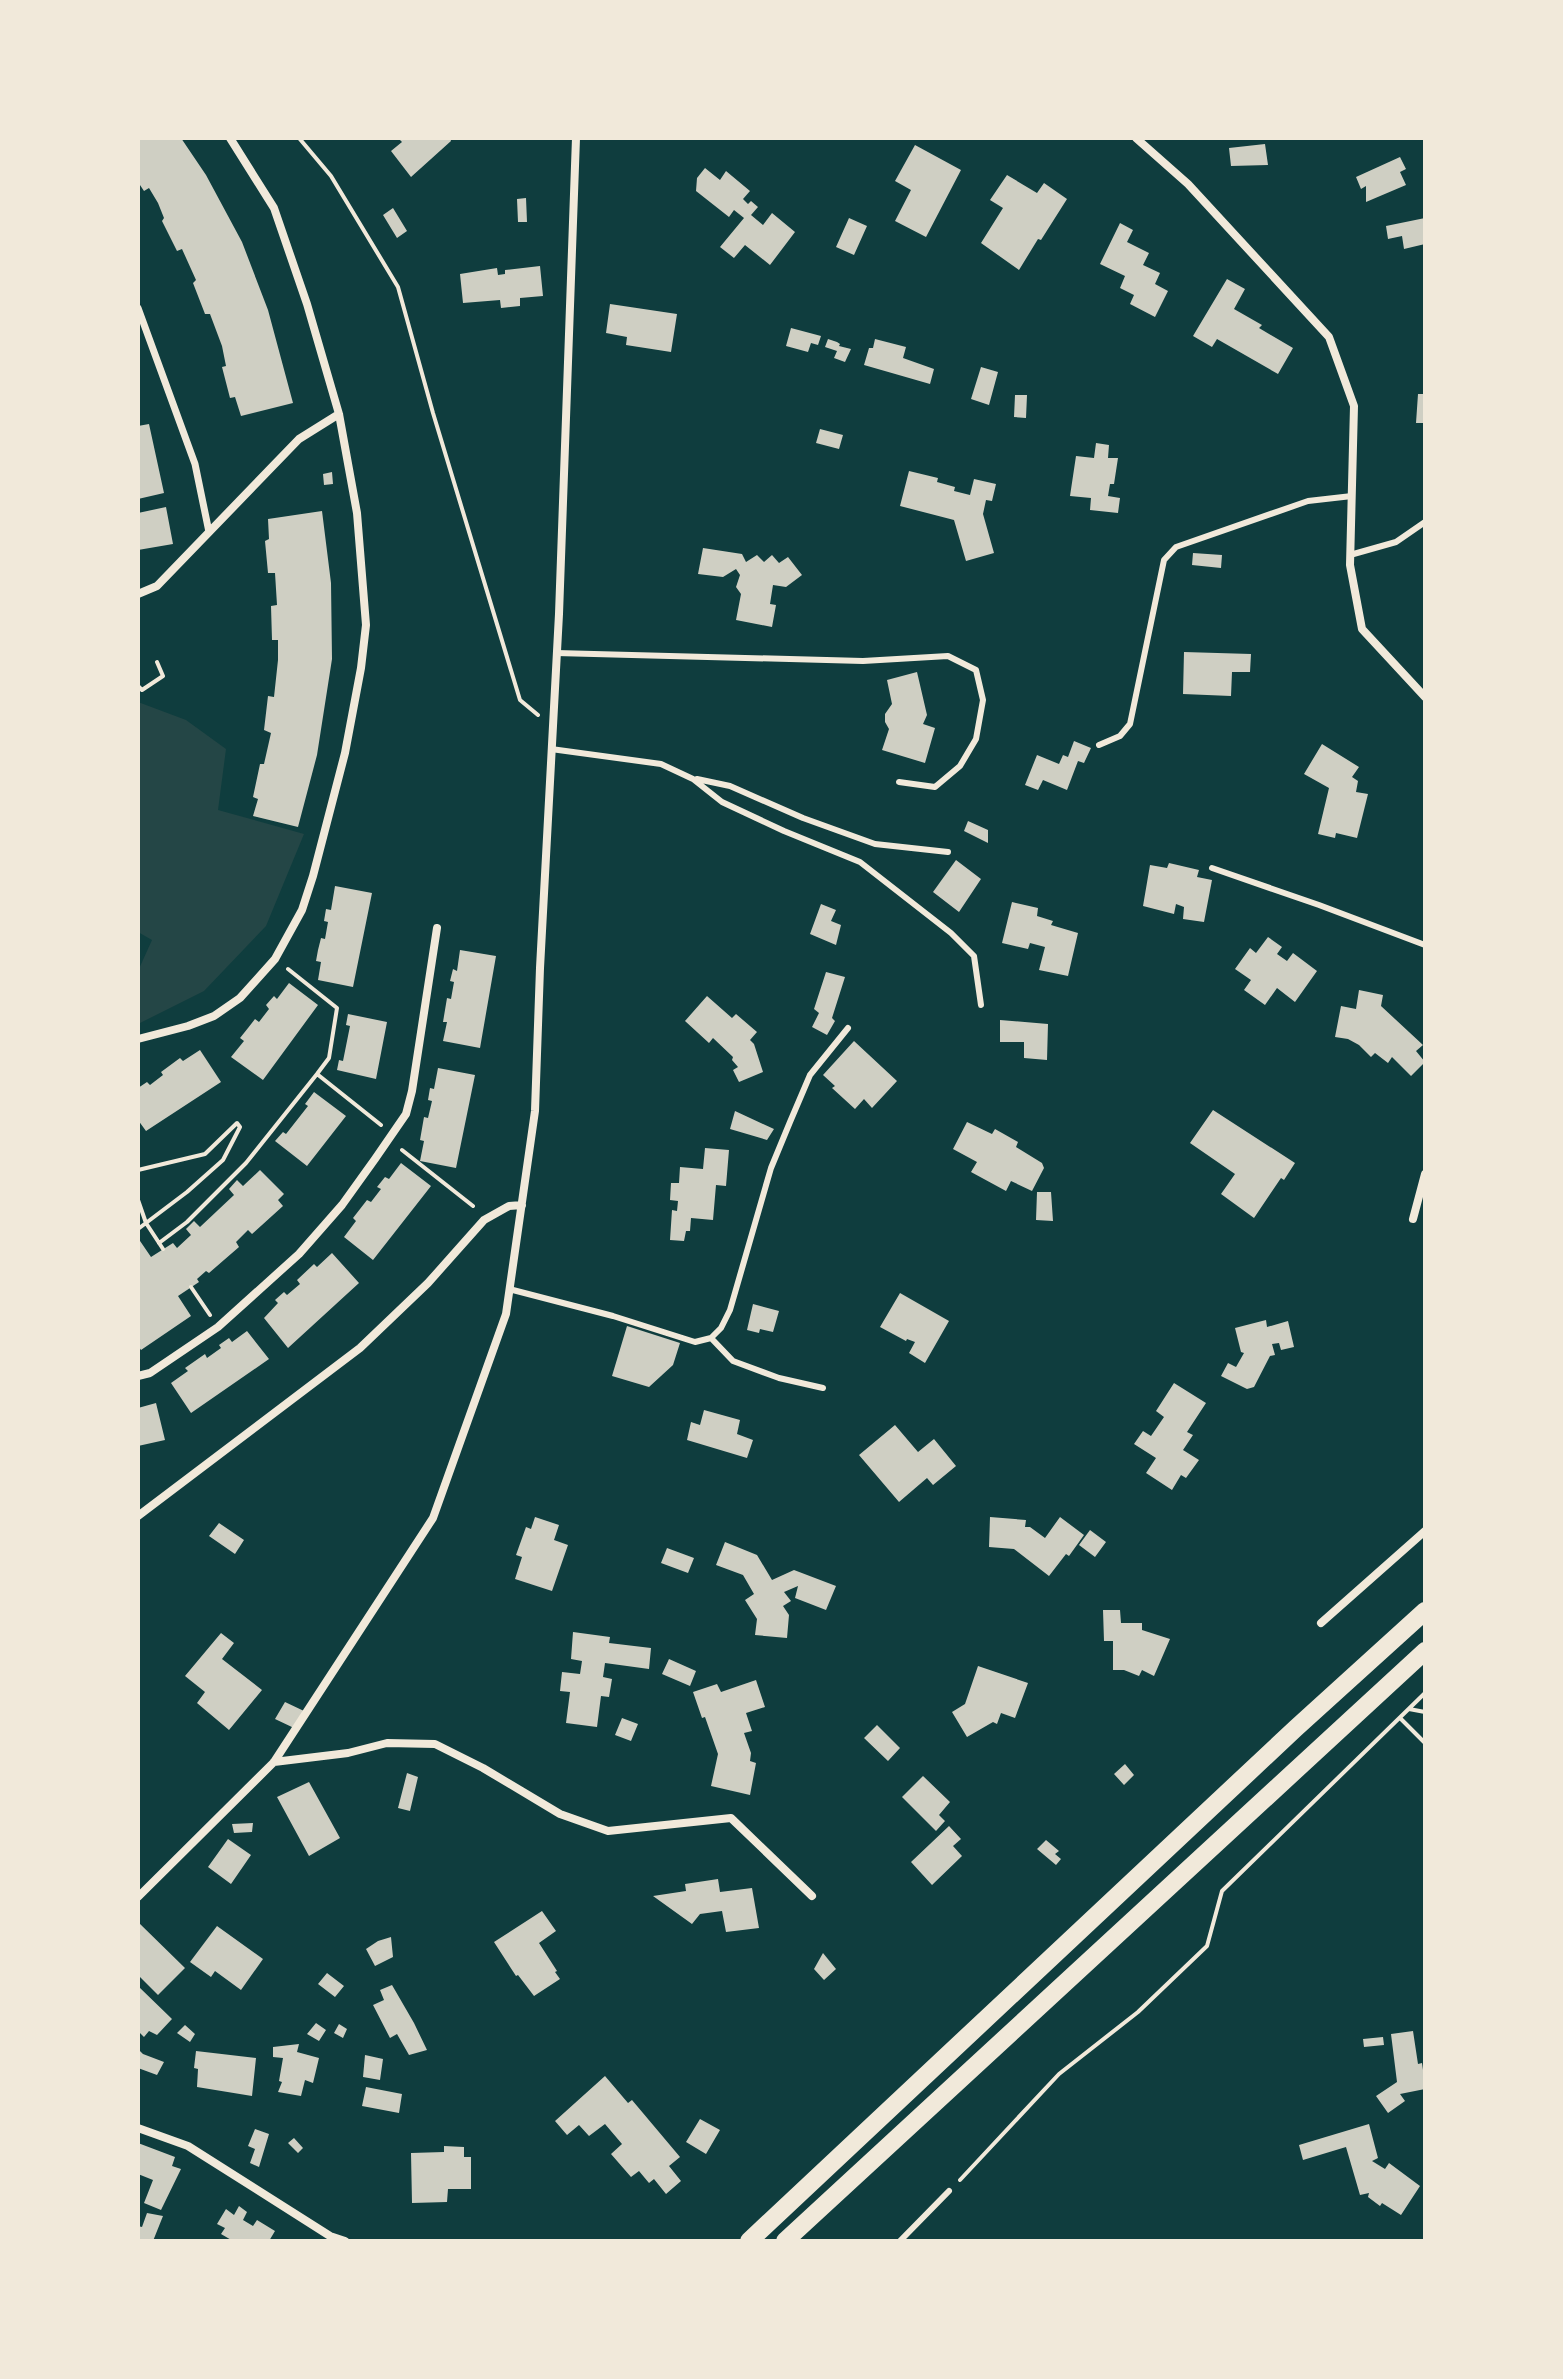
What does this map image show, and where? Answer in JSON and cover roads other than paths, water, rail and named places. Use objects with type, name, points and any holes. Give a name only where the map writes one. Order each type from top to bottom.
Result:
[{"type":"main road","points":[[749,2241],[1425,1611]]},
{"type":"main road","points":[[785,2241],[1425,1651]]},
{"type":"street","points":[[138,1039],[214,1016],[240,998],[275,959],[302,910],[345,753],[366,625],[357,513],[339,414],[307,304],[274,208],[230,138]]},
{"type":"street","points":[[138,1897],[274,1762],[433,1518],[506,1314],[535,1111],[576,138]]},
{"type":"street","points":[[1136,138],[1188,184],[1329,337],[1354,406],[1350,565],[1362,629],[1425,697]]},
{"type":"street","points":[[138,308],[195,464],[209,532]]},
{"type":"street","points":[[138,594],[157,586],[299,439],[339,414]]},
{"type":"street","points":[[138,1376],[150,1373],[218,1327],[299,1254],[342,1205],[406,1114],[437,928]]},
{"type":"street","points":[[1413,1219],[1425,1174]]},
{"type":"street","points":[[138,1516],[360,1348],[428,1283],[484,1220],[509,1206],[522,1205]]},
{"type":"street","points":[[1321,1623],[1425,1531]]},
{"type":"street","points":[[274,1762],[348,1753],[387,1743],[435,1744],[483,1768],[560,1814],[608,1831],[731,1818],[812,1896]]},
{"type":"street","points":[[138,2128],[188,2146],[330,2236],[345,2241]]},
{"type":"lane","points":[[1099,745],[1120,736],[1130,724],[1164,560],[1176,547],[1308,501],[1352,496]]},
{"type":"lane","points":[[1350,555],[1396,542],[1425,522]]},
{"type":"lane","points":[[556,653],[863,661],[948,656],[976,670],[983,700],[976,739],[960,766],[935,787],[899,782]]},
{"type":"lane","points":[[551,749],[661,764],[693,779],[722,802],[860,862],[951,933],[974,956],[981,1005]]},
{"type":"lane","points":[[693,779],[730,786],[803,818],[875,844],[948,852]]},
{"type":"lane","points":[[1212,868],[1425,945]]},
{"type":"lane","points":[[509,1289],[613,1316],[695,1342],[711,1338],[721,1328],[730,1310],[771,1168],[810,1075],[848,1028]]},
{"type":"lane","points":[[711,1338],[733,1361],[779,1378],[823,1388]]},
{"type":"lane","points":[[900,2241],[949,2191]]}]
